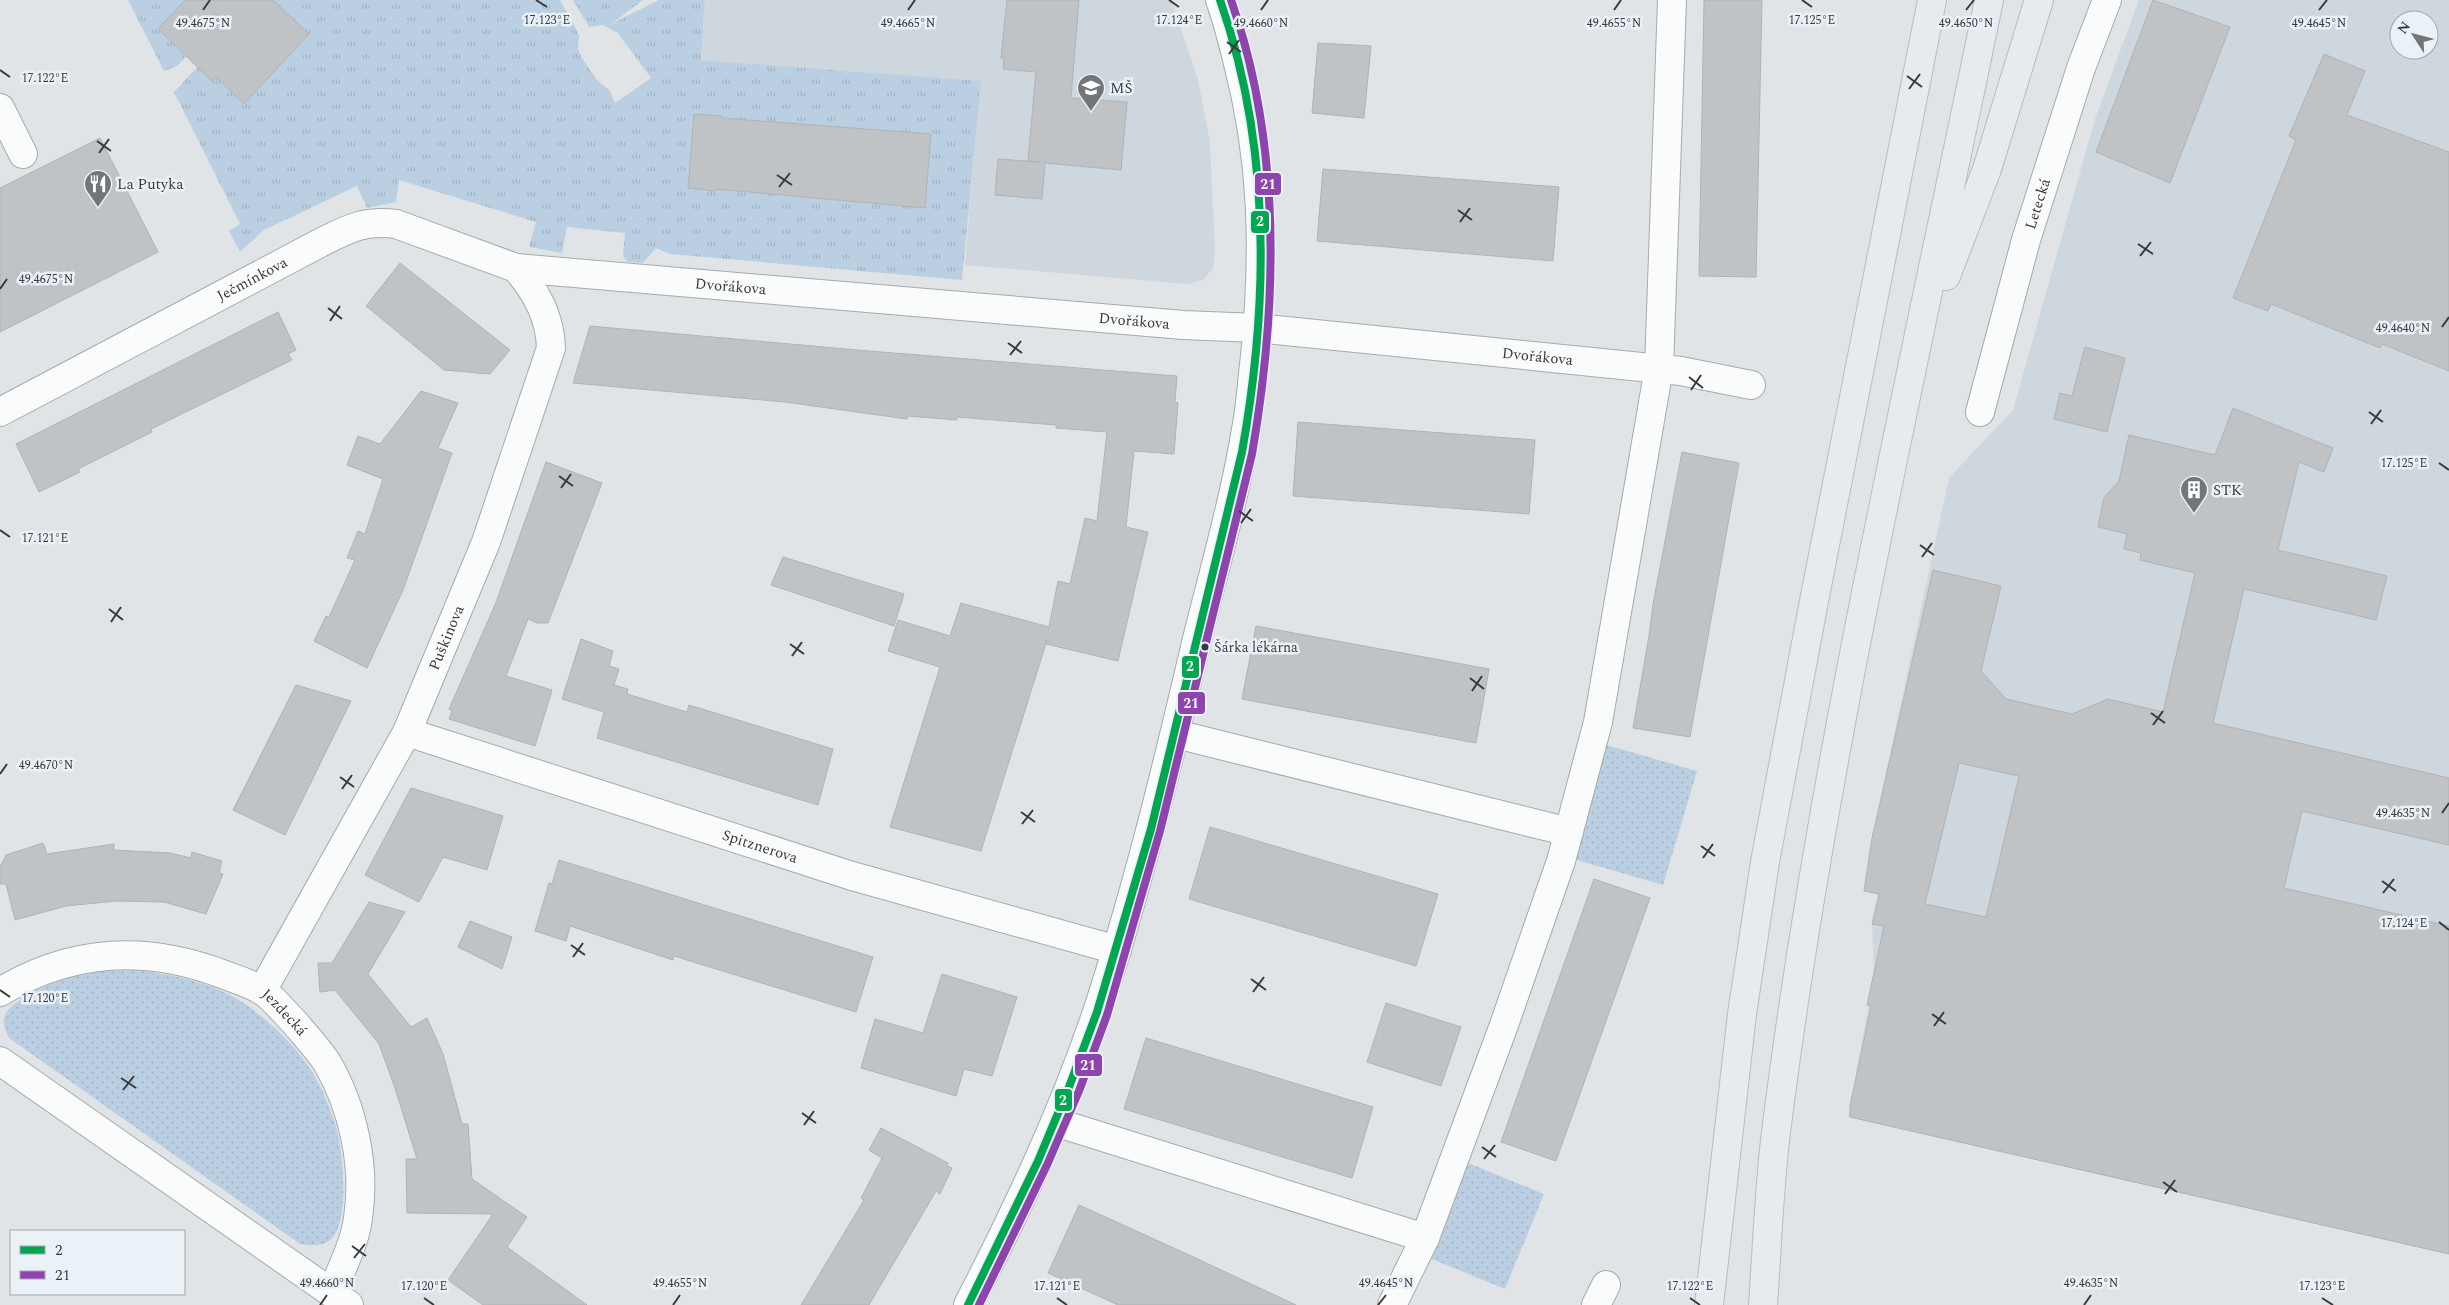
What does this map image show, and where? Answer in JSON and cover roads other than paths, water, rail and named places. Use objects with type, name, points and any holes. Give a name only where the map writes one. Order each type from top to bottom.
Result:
[{"type":"highway","points":[[1916,84],[1922,0]]},
{"type":"highway","points":[[1709,1305],[1741,1024],[1765,862],[1813,605],[1932,0]]},
{"type":"highway","points":[[1763,1305],[1776,1136],[1810,892],[1859,626],[1989,0]]},
{"type":"highway","points":[[1917,352],[1987,169],[2039,0]]},
{"type":"street","points":[[968,1305],[1028,1187],[1096,1015],[1117,950],[1176,734],[1228,518],[1246,431],[1258,328],[1262,265],[1262,203],[1254,133],[1240,72],[1220,0]]},
{"type":"street","points":[[1392,1305],[1425,1238],[1480,1090],[1569,832],[1598,722],[1659,368],[1672,0]]},
{"type":"street","name":"Letecká","points":[[1980,412],[2026,240],[2081,68],[2107,0]]},
{"type":"street","points":[[0,108],[23,154]]},
{"type":"street","name":"Ječmínkova","points":[[0,412],[320,243],[361,225],[376,221],[396,224],[516,268]]},
{"type":"street","name":"Dvořákova","points":[[516,268],[1183,325],[1258,328],[1681,370],[1751,385]]},
{"type":"street","name":"Puškinova","points":[[262,991],[407,732],[486,542],[551,348],[551,331],[546,314],[537,297],[516,268]]},
{"type":"street","name":"Spitznerova","points":[[407,732],[852,876],[1117,950]]},
{"type":"street","points":[[1176,734],[1569,832]]},
{"type":"street","name":"Jezdecká","points":[[0,992],[50,968],[79,960],[133,954],[157,956],[208,969],[262,991],[283,1010],[325,1060],[340,1086],[358,1152],[358,1219],[341,1299],[0,1061]]},
{"type":"street","points":[[1055,1122],[1425,1238]]},
{"type":"place","name":"MŠ","points":[[1091,112]]},
{"type":"place","name":"La Putyka","points":[[98,208]]},
{"type":"place","name":"STK","points":[[2194,514]]},
{"type":"place","name":"Šárka lékárna","points":[[1205,647]]}]
